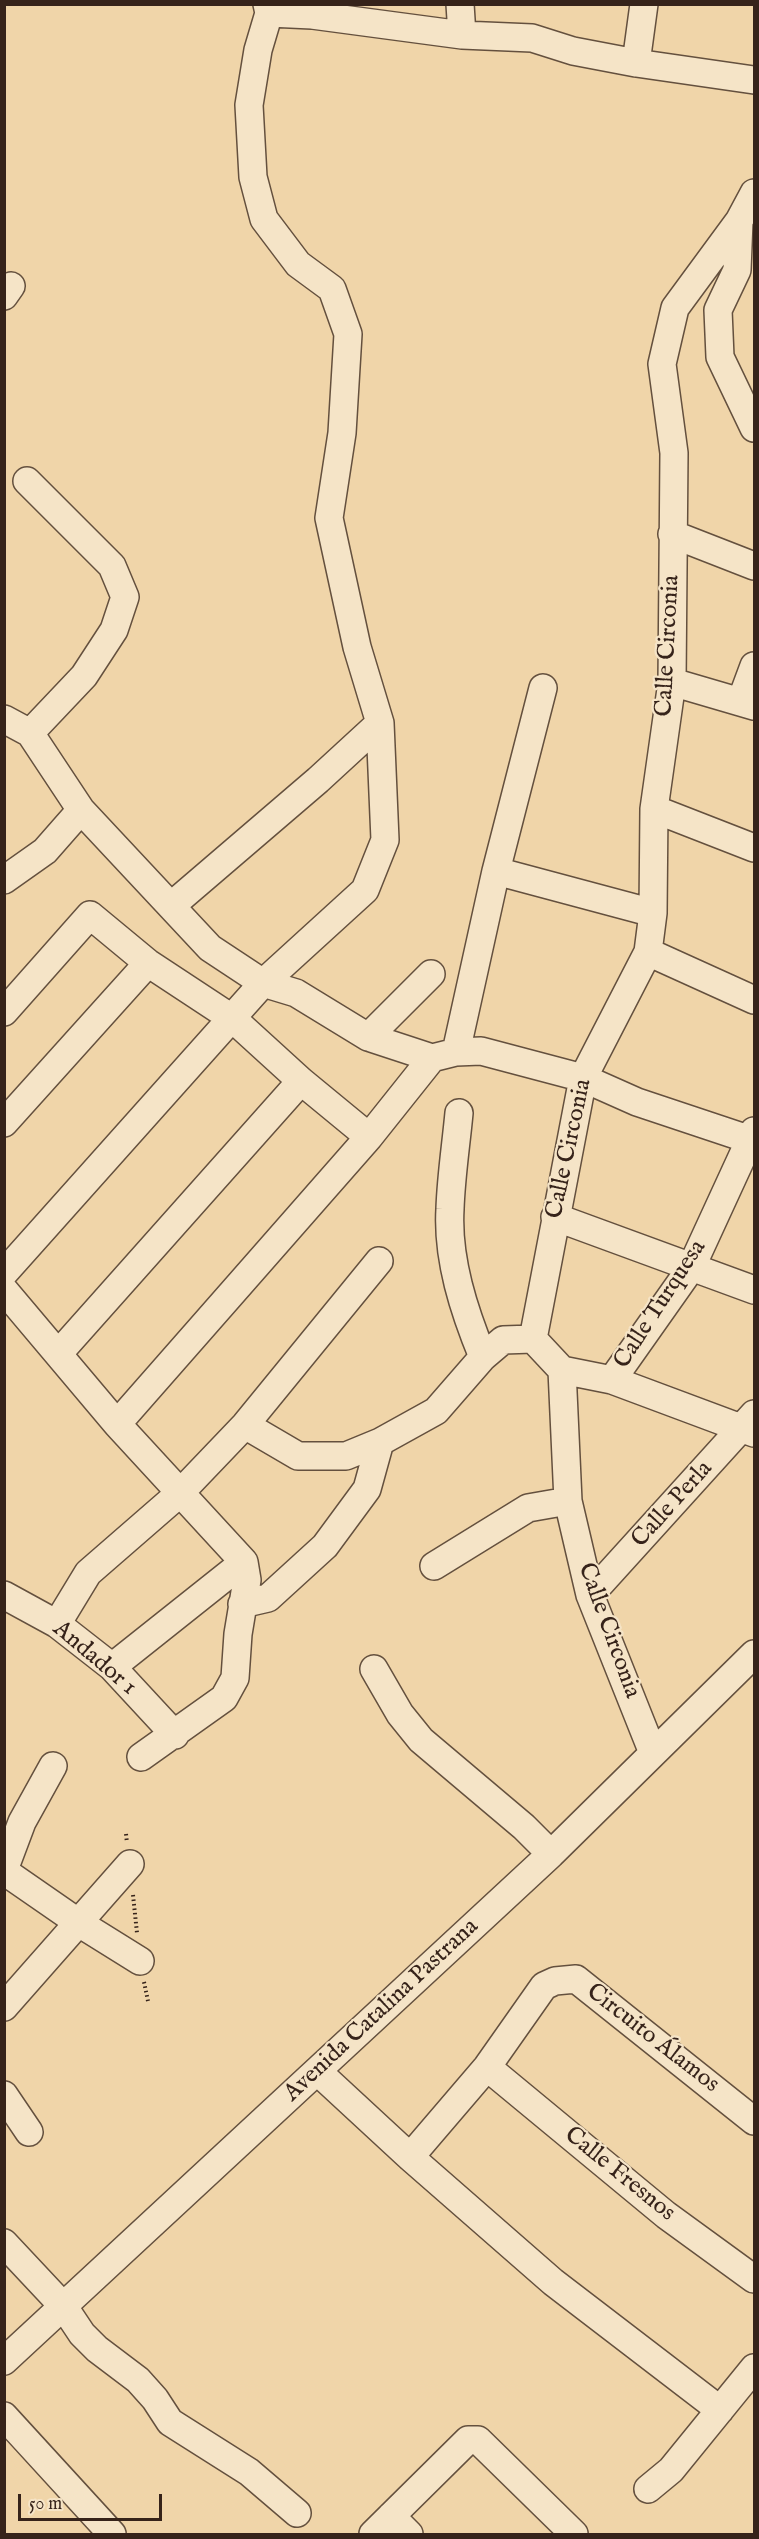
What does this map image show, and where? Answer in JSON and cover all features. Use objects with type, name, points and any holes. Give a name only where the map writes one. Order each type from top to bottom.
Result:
[{"type":"street","points":[[460,4],[462,35]]},
{"type":"street","points":[[636,63],[644,4]]},
{"type":"street","points":[[4,1273],[263,983],[365,890],[385,840],[380,723],[357,647],[329,518],[342,433],[348,334],[332,289],[298,264],[264,219],[253,177],[249,105],[258,50],[268,9],[312,10],[462,35],[532,38],[573,51],[636,63],[754,80]]},
{"type":"street","name":"Calle Circonia","points":[[533,1339],[582,1078],[648,951],[653,913],[654,809],[672,682],[674,453],[662,364],[675,308],[739,221],[754,193]]},
{"type":"street","points":[[739,221],[736,270],[718,310],[720,357],[754,428]]},
{"type":"street","points":[[27,481],[112,566],[125,597],[114,630],[84,676],[30,733]]},
{"type":"street","points":[[672,534],[754,566]]},
{"type":"street","points":[[672,682],[748,704],[754,666]]},
{"type":"street","points":[[117,1424],[444,1055],[496,871],[543,688]]},
{"type":"street","points":[[4,719],[30,733],[81,810],[210,948],[263,983],[296,993],[368,1037],[444,1055],[480,1051],[582,1078],[637,1102],[753,1137]]},
{"type":"street","points":[[171,906],[318,780],[380,723]]},
{"type":"street","points":[[654,809],[754,848]]},
{"type":"street","points":[[4,880],[45,851],[81,810]]},
{"type":"street","points":[[496,871],[653,913]]},
{"type":"street","points":[[4,1012],[90,915],[147,963],[233,1019],[301,1081],[369,1137]]},
{"type":"street","points":[[648,951],[754,1000]]},
{"type":"street","points":[[4,1123],[147,963]]},
{"type":"street","points":[[368,1037],[431,974]]},
{"type":"street","points":[[58,1354],[301,1081]]},
{"type":"street","points":[[459,1113],[450,1212],[454,1264],[469,1322],[483,1357]]},
{"type":"street","name":"Calle Turquesa","points":[[612,1380],[691,1268],[753,1137]]},
{"type":"street","points":[[555,1217],[754,1290]]},
{"type":"street","points":[[57,1624],[88,1573],[180,1493],[245,1425],[379,1260]]},
{"type":"street","points":[[4,1290],[117,1424],[244,1562],[247,1580],[235,1678],[224,1698],[141,1757]]},
{"type":"street","points":[[245,1425],[298,1456],[346,1456],[380,1442],[436,1411],[483,1357],[503,1340],[533,1339],[562,1370],[612,1380],[751,1425]]},
{"type":"street","name":"Calle Circonia","points":[[562,1370],[568,1501],[590,1595],[653,1753]]},
{"type":"street","name":"Calle Perla","points":[[590,1595],[751,1425]]},
{"type":"street","points":[[243,1604],[268,1598],[325,1546],[367,1489],[380,1442]]},
{"type":"street","points":[[434,1566],[528,1508],[568,1501]]},
{"type":"street","points":[[112,1667],[244,1562]]},
{"type":"street","name":"Andador 1","points":[[4,1595],[57,1624],[112,1667],[175,1735]]},
{"type":"street","name":"Avenida Catalina Pastrana","points":[[4,2361],[551,1854],[754,1654]]},
{"type":"street","points":[[374,1669],[400,1714],[421,1740],[524,1827],[551,1854]]},
{"type":"street","points":[[53,1766],[22,1822],[4,1870],[79,1923],[140,1961]]},
{"type":"street","points":[[4,2007],[130,1864]]},
{"type":"street","name":"Circuito Álamos","points":[[410,2157],[487,2067],[544,1986],[555,1982],[576,1980],[754,2121]]},
{"type":"street","name":"Calle Fresnos","points":[[487,2067],[666,2215],[754,2279]]},
{"type":"street","points":[[317,2071],[410,2157],[553,2282],[720,2410]]},
{"type":"street","points":[[4,2095],[29,2132]]},
{"type":"street","points":[[4,2243],[64,2307],[82,2334],[97,2349],[138,2380],[155,2399],[170,2422],[249,2472],[297,2513]]},
{"type":"street","points":[[648,2489],[671,2470],[754,2368]]},
{"type":"street","points":[[4,2416],[112,2535]]},
{"type":"street","points":[[391,2528],[468,2440],[478,2440],[574,2535]]}]
